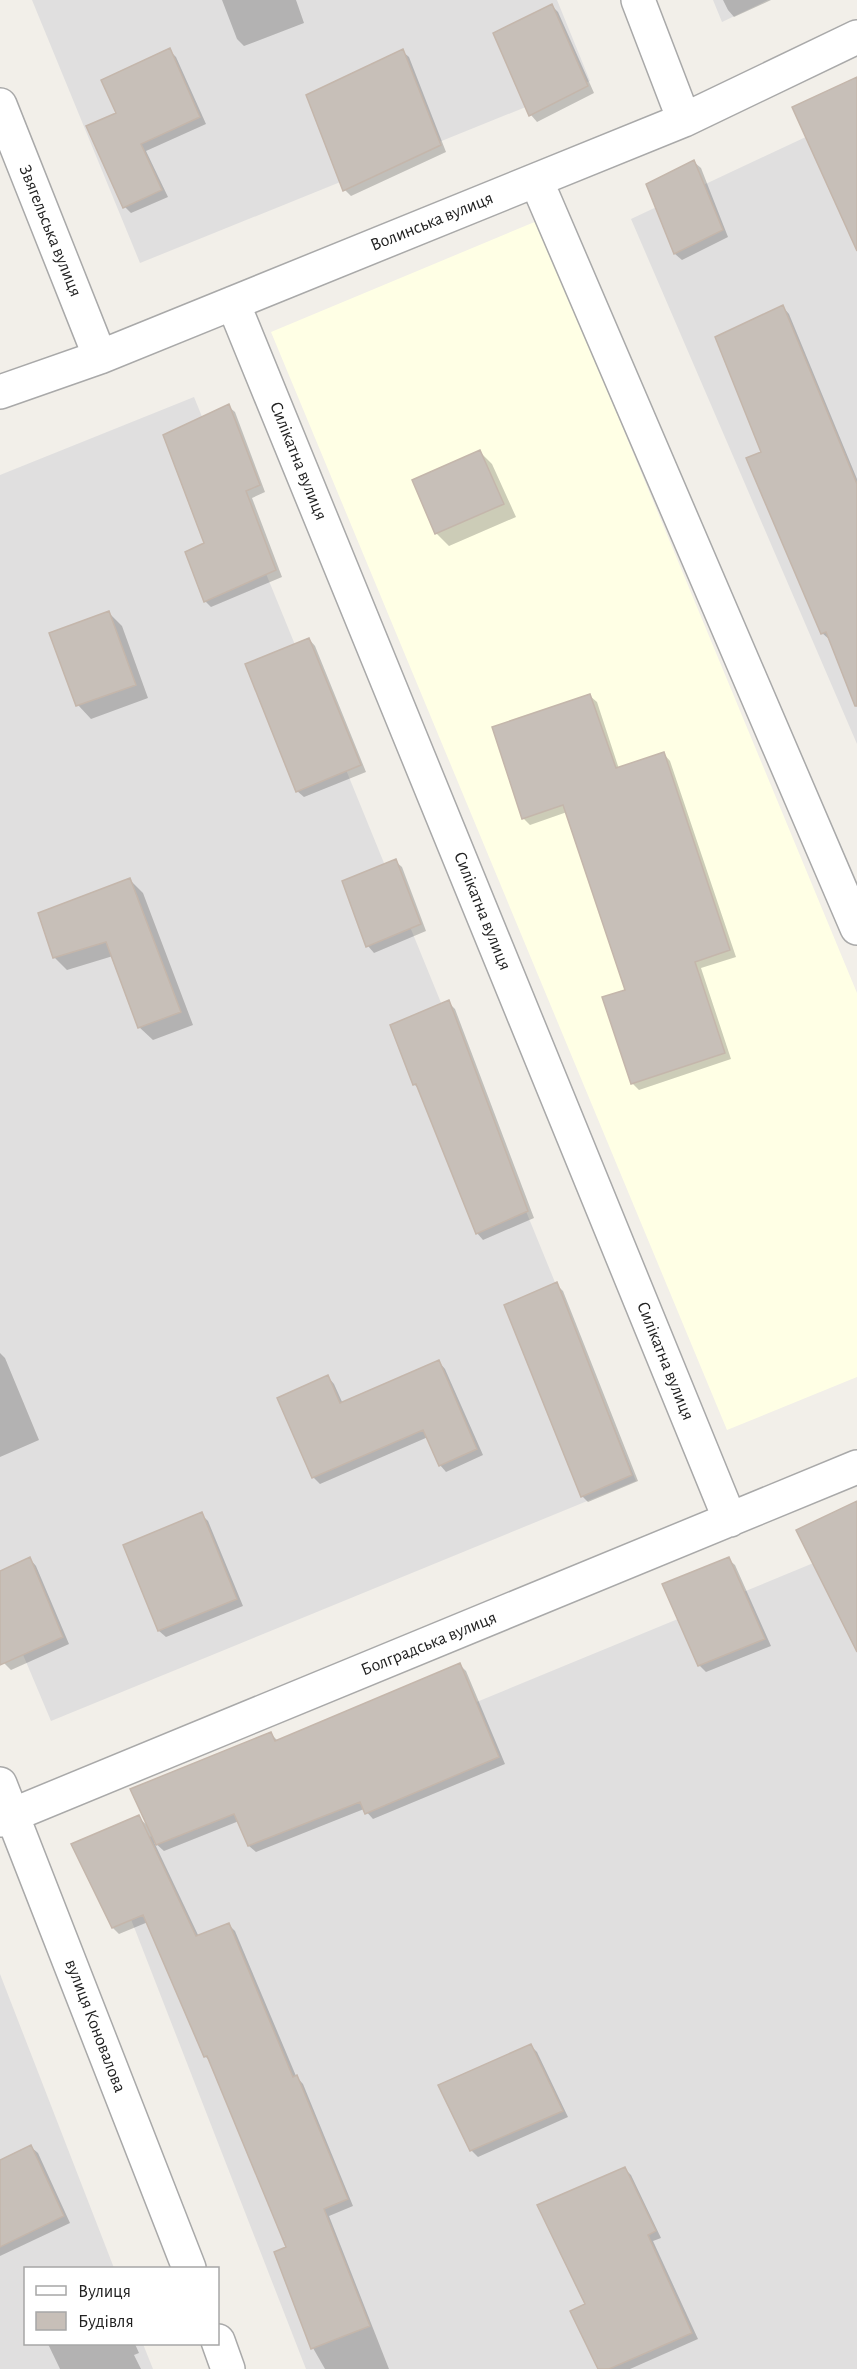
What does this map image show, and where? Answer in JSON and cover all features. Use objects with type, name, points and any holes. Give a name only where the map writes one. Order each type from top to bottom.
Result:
[{"type":"street","points":[[638,0],[684,120]]},
{"type":"street","name":"Волинська вулиця","points":[[0,392],[100,357],[684,120],[857,37]]},
{"type":"street","name":"Звягельська вулиця","points":[[0,105],[100,357]]},
{"type":"street","points":[[536,180],[857,928]]},
{"type":"street","name":"Силікатна вулиця","points":[[233,303],[730,1520]]},
{"type":"street","name":"Болградська вулиця","points":[[6,1818],[857,1467]]},
{"type":"street","name":"вулиця Коновалова","points":[[0,1784],[6,1818],[189,2267]]},
{"type":"street","points":[[219,2344],[228,2369]]},
{"type":"shaded area","points":[[32,0],[557,0],[590,81],[140,263]]},
{"type":"shaded area","points":[[713,0],[768,0],[722,22]]},
{"type":"shaded area","points":[[857,113],[857,744],[631,219]]},
{"type":"shaded area","points":[[537,221],[857,993],[857,1377],[727,1430],[271,332]]},
{"type":"shaded area","points":[[194,397],[636,1481],[51,1721],[0,1600],[0,475]]},
{"type":"shaded area","points":[[857,1545],[857,2369],[306,2369],[106,1855]]},
{"type":"shaded area","points":[[0,1974],[114,2267],[24,2267],[24,2345],[143,2345],[153,2369],[0,2369]]},
{"type":"building","points":[[552,4],[588,86],[529,116],[493,33]]},
{"type":"building","points":[[170,48],[200,117],[141,144],[162,190],[123,208],[86,126],[116,113],[101,80]]},
{"type":"building","points":[[403,49],[441,145],[343,191],[306,95]]},
{"type":"building","points":[[857,77],[857,251],[792,107]]},
{"type":"building","points":[[694,160],[723,230],[674,254],[646,184]]},
{"type":"building","points":[[783,305],[857,484],[857,706],[855,706],[826,632],[821,634],[746,458],[761,452],[715,337]]},
{"type":"building","points":[[229,404],[260,485],[246,491],[276,570],[204,602],[185,552],[204,543],[163,435]]},
{"type":"building","points":[[480,450],[504,504],[435,534],[412,480]]},
{"type":"building","points":[[109,611],[136,685],[76,706],[49,633]]},
{"type":"building","points":[[309,638],[361,765],[296,792],[245,664]]},
{"type":"building","points":[[590,694],[616,768],[664,752],[730,950],[695,962],[725,1053],[631,1084],[602,997],[625,990],[563,805],[522,819],[492,727]]},
{"type":"building","points":[[396,859],[421,924],[366,947],[342,881]]},
{"type":"building","points":[[130,878],[181,1012],[138,1028],[106,942],[53,958],[38,913]]},
{"type":"building","points":[[449,1000],[528,1211],[476,1234],[390,1025]]},
{"type":"building","points":[[557,1282],[632,1475],[581,1497],[504,1305]]},
{"type":"building","points":[[439,1360],[477,1449],[439,1466],[423,1430],[312,1478],[277,1398],[328,1375],[340,1403]]},
{"type":"building","points":[[857,1501],[857,1652],[796,1530]]},
{"type":"building","points":[[202,1512],[237,1599],[158,1631],[123,1545]]},
{"type":"building","points":[[30,1557],[63,1637],[0,1665],[0,1571]]},
{"type":"building","points":[[729,1557],[765,1639],[698,1666],[662,1584]]},
{"type":"building","points":[[460,1663],[499,1757],[365,1814],[360,1802],[248,1846],[234,1814],[156,1845],[130,1789],[271,1732],[275,1741]]},
{"type":"building","points":[[139,1815],[196,1936],[229,1923],[293,2077],[297,2075],[348,2199],[324,2209],[370,2326],[311,2349],[274,2252],[286,2247],[207,2056],[204,2057],[143,1915],[112,1928],[71,1844]]},
{"type":"building","points":[[531,2044],[563,2111],[470,2151],[438,2085]]},
{"type":"building","points":[[31,2145],[64,2216],[0,2247],[0,2160]]},
{"type":"building","points":[[625,2167],[656,2231],[648,2235],[692,2333],[609,2369],[598,2369],[570,2311],[585,2304],[537,2205]]}]
